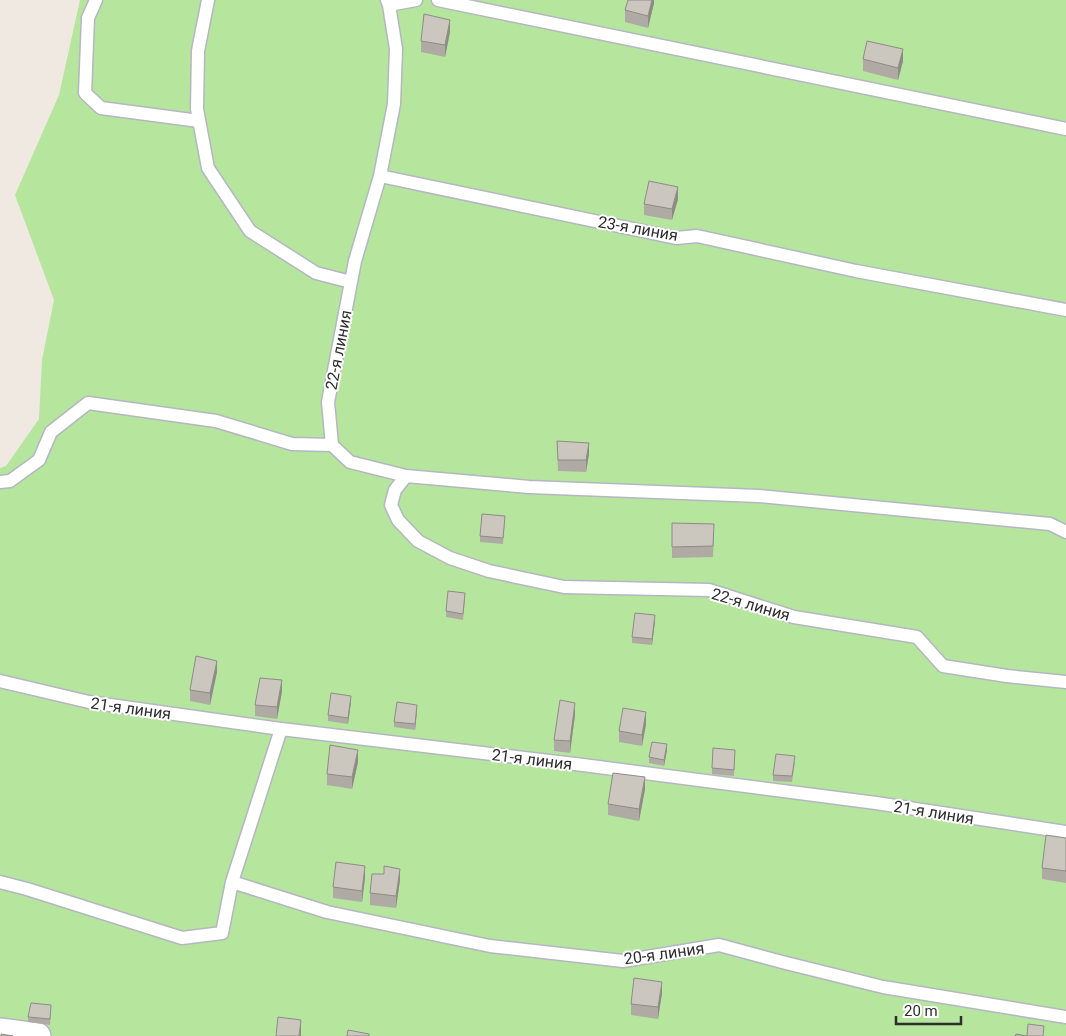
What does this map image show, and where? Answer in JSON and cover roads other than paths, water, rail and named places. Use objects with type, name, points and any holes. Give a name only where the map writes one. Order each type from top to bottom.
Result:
[{"type":"street","points":[[0,1031],[38,1036]]},
{"type":"lane","points":[[96,0],[88,18],[85,93],[101,108],[199,121]]},
{"type":"lane","points":[[208,0],[198,51],[197,109],[208,168],[250,231],[316,273],[351,282]]},
{"type":"lane","points":[[380,176],[394,104],[396,49],[388,2],[416,0]]},
{"type":"lane","points":[[438,0],[1066,128]]},
{"type":"lane","name":"22-я линия","points":[[332,445],[328,402],[355,261],[380,176]]},
{"type":"lane","name":"23-я линия","points":[[380,176],[676,238],[697,236],[856,271],[1066,310]]},
{"type":"lane","points":[[0,482],[10,481],[39,460],[51,432],[88,403],[216,422],[292,444],[332,445],[350,462],[406,476],[529,487],[758,496],[1050,524],[1066,532]]},
{"type":"lane","name":"22-я линия","points":[[406,476],[395,490],[390,505],[398,520],[418,540],[450,558],[489,571],[564,587],[709,590],[794,617],[917,637],[943,666],[1066,682]]},
{"type":"lane","name":"21-я линия","points":[[0,681],[89,702],[281,729],[583,765],[876,803],[1066,832]]},
{"type":"lane","points":[[0,882],[182,938],[222,933],[232,882],[281,729]]},
{"type":"lane","name":"20-я линия","points":[[232,882],[327,912],[490,946],[624,961],[719,945],[883,987],[1066,1017]]}]
